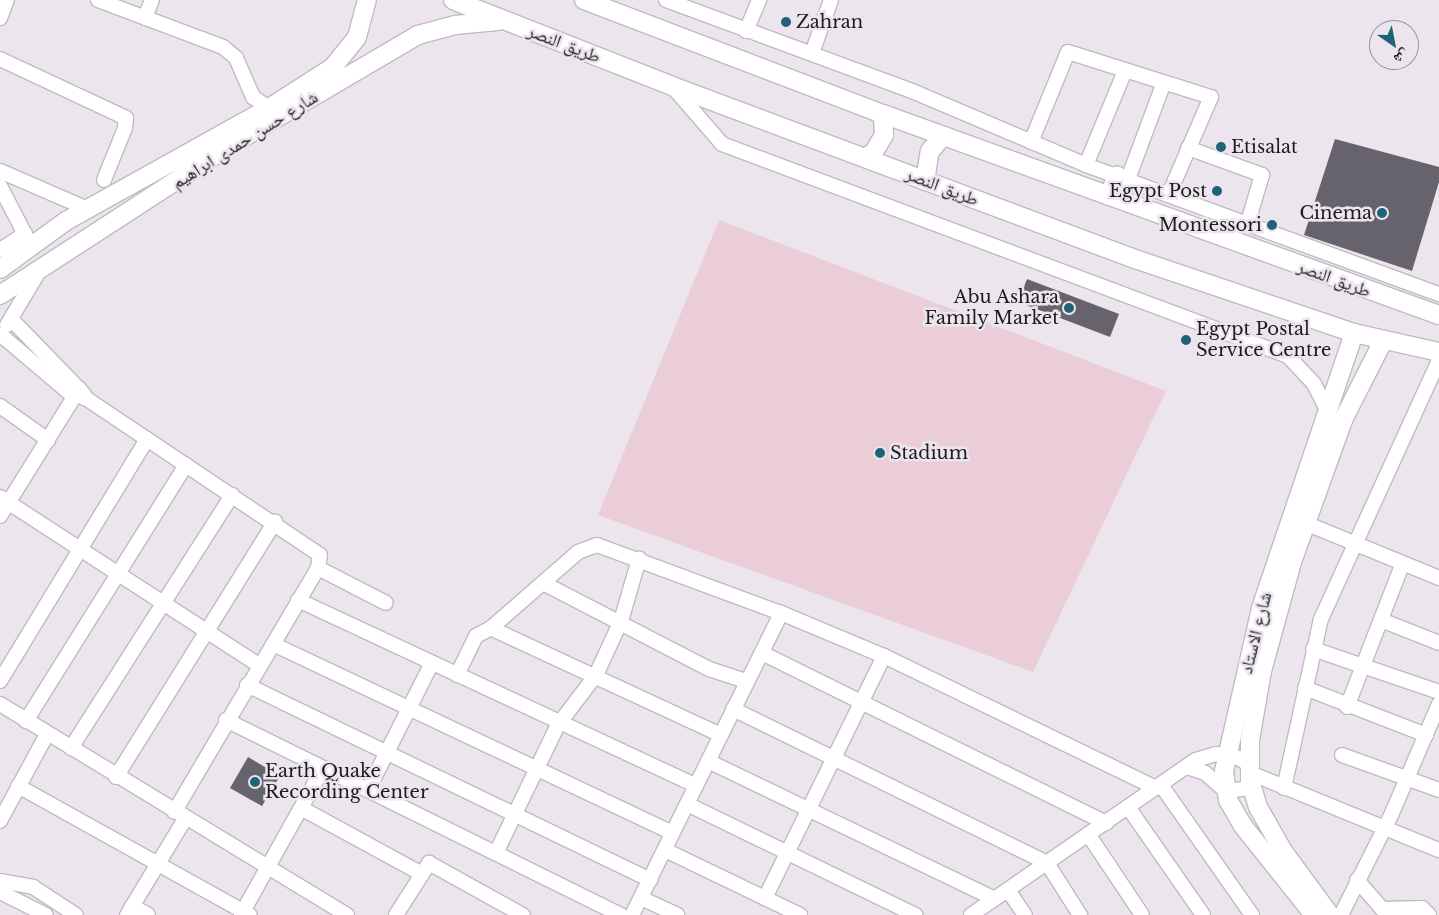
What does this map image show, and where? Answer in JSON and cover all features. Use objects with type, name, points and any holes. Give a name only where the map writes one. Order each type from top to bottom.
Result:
[{"type":"main road","name":"شارع حسن حمدى ابراهيم","points":[[0,296],[102,232],[269,108],[333,67],[347,53],[364,19],[367,0]]},
{"type":"main road","name":"طريق النصر","points":[[453,0],[672,86],[1138,260],[1354,333],[1439,352]]},
{"type":"main road","name":"طريق النصر","points":[[584,0],[883,114],[1439,315]]},
{"type":"main road","name":"شارع حسن حمدى ابراهيم","points":[[0,270],[27,239],[236,134],[418,35],[455,24],[505,21]]},
{"type":"main road","points":[[865,158],[874,152],[884,135],[883,114]]},
{"type":"main road","points":[[925,181],[930,151],[943,136]]},
{"type":"main road","points":[[1109,196],[1123,177]]},
{"type":"main road","points":[[88,209],[100,213],[102,232]]},
{"type":"main road","name":"شارع الاستاد","points":[[1314,915],[1243,826],[1226,791],[1226,755],[1261,608],[1354,333]]},
{"type":"main road","name":"شارع الاستاد","points":[[1330,915],[1270,831],[1250,775],[1262,671],[1305,523],[1344,420],[1383,341]]},
{"type":"street","points":[[0,18],[7,0]]},
{"type":"street","points":[[98,0],[223,47],[236,58],[253,97],[269,108]]},
{"type":"street","points":[[145,18],[152,0]]},
{"type":"street","points":[[666,0],[690,4],[746,31],[812,53],[1086,165],[1248,222],[1439,294]]},
{"type":"street","points":[[746,31],[759,0]]},
{"type":"street","points":[[812,53],[831,0]]},
{"type":"street","points":[[1031,142],[1065,54],[1073,53],[1210,97],[1169,194]]},
{"type":"street","points":[[0,59],[126,118],[125,128],[104,180]]},
{"type":"street","points":[[1086,165],[1125,71]]},
{"type":"street","points":[[1123,177],[1164,82]]},
{"type":"street","points":[[672,86],[722,144],[1288,356],[1314,384],[1328,411]]},
{"type":"street","points":[[1188,148],[1262,175],[1262,186],[1248,222]]},
{"type":"street","points":[[0,171],[88,209]]},
{"type":"street","points":[[0,186],[27,239],[0,250]]},
{"type":"street","points":[[38,273],[0,336],[81,395],[318,552],[318,568],[226,720],[179,816],[158,864],[130,911],[148,915]]},
{"type":"street","points":[[10,319],[81,395]]},
{"type":"street","points":[[1284,788],[1313,648],[1322,619],[1357,546],[1439,360]]},
{"type":"street","points":[[0,516],[4,499],[81,395]]},
{"type":"street","points":[[0,406],[48,440]]},
{"type":"street","points":[[0,681],[147,439]]},
{"type":"street","points":[[26,721],[186,465]]},
{"type":"street","points":[[71,748],[232,495]]},
{"type":"street","points":[[4,499],[259,666]]},
{"type":"street","points":[[116,777],[275,522]]},
{"type":"street","points":[[1305,523],[1402,565],[1439,578]]},
{"type":"street","points":[[458,675],[476,636],[491,628],[588,546],[597,545],[639,558],[781,613],[884,656],[1159,786],[1252,915]]},
{"type":"street","points":[[496,853],[558,725],[596,674],[621,621],[639,558]]},
{"type":"street","points":[[1347,707],[1402,565]]},
{"type":"street","points":[[318,568],[386,603]]},
{"type":"street","points":[[543,583],[621,621],[709,669],[747,681]]},
{"type":"street","points":[[298,600],[458,675],[558,725],[696,786]]},
{"type":"street","points":[[632,915],[781,613]]},
{"type":"street","points":[[1381,620],[1439,643]]},
{"type":"street","points":[[491,628],[596,674],[720,735]]},
{"type":"street","points":[[272,644],[408,710],[672,833]]},
{"type":"street","points":[[1313,648],[1364,664],[1439,692]]},
{"type":"street","points":[[762,653],[1106,823]]},
{"type":"street","points":[[765,898],[860,701],[884,656]]},
{"type":"street","points":[[368,790],[432,663]]},
{"type":"street","points":[[247,685],[650,880]]},
{"type":"street","points":[[1305,688],[1347,707],[1431,731]]},
{"type":"street","points":[[0,704],[267,870],[347,915]]},
{"type":"street","points":[[1342,915],[1357,880],[1431,731],[1439,704]]},
{"type":"street","points":[[733,709],[1047,863],[1080,915]]},
{"type":"street","points":[[226,720],[621,915]]},
{"type":"street","points":[[0,821],[47,734]]},
{"type":"street","points":[[971,915],[1207,755],[1226,755],[1250,775],[1384,826],[1439,850]]},
{"type":"street","points":[[1342,755],[1439,790]]},
{"type":"street","points":[[708,761],[995,899]]},
{"type":"street","points":[[1187,767],[1205,773],[1226,791],[1250,775]]},
{"type":"street","points":[[18,786],[245,914],[323,768]]},
{"type":"street","points":[[686,804],[916,915]]},
{"type":"street","points":[[1128,807],[1203,915]]},
{"type":"street","points":[[301,808],[420,873]]},
{"type":"street","points":[[1088,834],[1142,915]]},
{"type":"street","points":[[665,850],[800,915]]},
{"type":"street","points":[[396,915],[426,864],[432,864],[523,915]]},
{"type":"street","points":[[1357,880],[1382,909],[1422,908],[1429,915]]},
{"type":"street","points":[[0,881],[33,887],[76,915]]},
{"type":"street","points":[[1008,890],[1025,915]]},
{"type":"street","points":[[0,892],[46,915]]},
{"type":"street","points":[[641,898],[677,915]]},
{"type":"shaded area","name":"Stadium","points":[[719,220],[1166,391],[1033,672],[598,515]]},
{"type":"building","points":[[1335,139],[1439,167],[1439,182],[1412,271],[1304,235]]},
{"type":"building","name":"Abu Ashara Family Market","points":[[1027,279],[1119,314],[1110,337],[1018,302]]},
{"type":"building","name":"Earth Quake Recording Center","points":[[248,757],[280,776],[262,806],[230,788]]},
{"type":"place","name":"Zahran","points":[[786,22]]},
{"type":"place","name":"Etisalat","points":[[1221,147]]},
{"type":"place","name":"Egypt Post","points":[[1217,191]]},
{"type":"place","name":"Cinema","points":[[1382,213]]},
{"type":"place","name":"Montessori","points":[[1272,225]]},
{"type":"place","name":"Abu Ashara Family Market","points":[[1069,308]]},
{"type":"place","name":"Egypt Postal Service Centre","points":[[1186,340]]},
{"type":"place","name":"Stadium","points":[[880,453]]},
{"type":"place","name":"Earth Quake Recording Center","points":[[255,782]]}]
